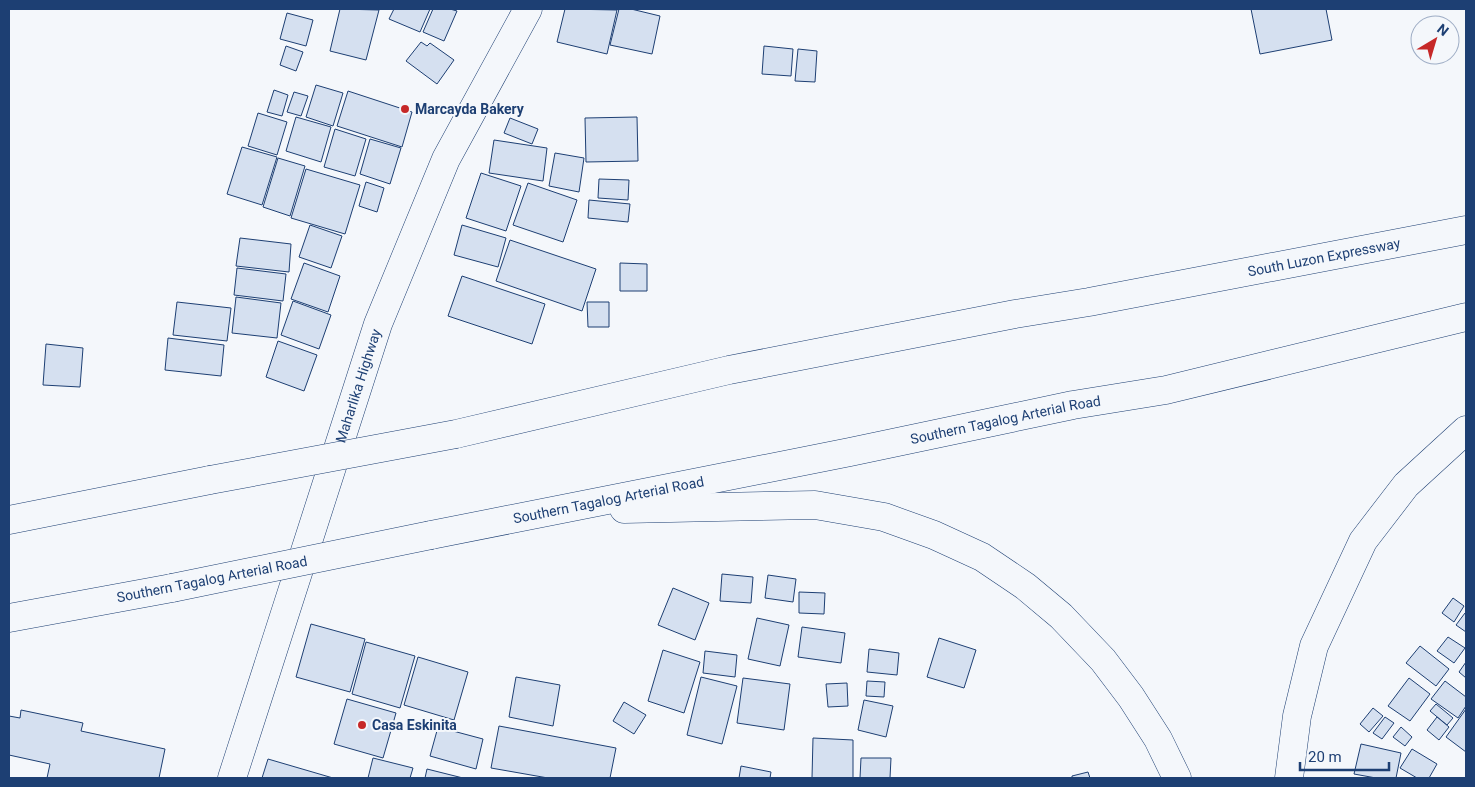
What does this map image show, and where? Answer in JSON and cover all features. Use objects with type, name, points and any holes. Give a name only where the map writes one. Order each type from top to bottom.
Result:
[{"type":"highway","name":"Maharlika Highway","points":[[232,778],[378,324],[446,159],[528,9]]},
{"type":"highway","name":"South Luzon Expressway","points":[[90,505],[210,480],[456,434],[729,370],[1015,314],[1466,230]]},
{"type":"highway","name":"Southern Tagalog Arterial Road","points":[[9,618],[172,588],[1073,406],[1166,390],[1466,317]]},
{"type":"highway","points":[[1289,778],[1297,716],[1314,646],[1362,541],[1406,485],[1466,430]]},
{"type":"highway","points":[[9,508],[90,505]]},
{"type":"highway","points":[[9,520],[90,505]]},
{"type":"highway","points":[[547,511],[815,505],[884,517],[934,535],[982,557],[1026,586],[1061,616],[1103,660],[1131,697],[1158,739],[1177,778]]},
{"type":"building","points":[[340,9],[379,10],[366,60],[330,51]]},
{"type":"building","points":[[394,9],[430,9],[420,32],[389,19]]},
{"type":"building","points":[[433,9],[457,11],[444,41],[423,32]]},
{"type":"building","points":[[565,9],[617,10],[607,54],[557,42]]},
{"type":"building","points":[[619,9],[631,9],[660,16],[652,54],[610,45]]},
{"type":"building","points":[[1251,9],[1326,9],[1332,40],[1260,54]]},
{"type":"building","points":[[287,13],[313,20],[306,46],[280,39]]},
{"type":"building","points":[[421,42],[427,46],[430,43],[454,60],[437,84],[406,61]]},
{"type":"building","points":[[286,46],[303,52],[296,71],[280,65]]},
{"type":"building","points":[[764,46],[793,49],[791,76],[762,74]]},
{"type":"building","points":[[798,49],[817,51],[815,82],[795,81]]},
{"type":"building","points":[[316,85],[343,93],[333,126],[306,117]]},
{"type":"building","points":[[274,90],[288,95],[282,116],[267,112]]},
{"type":"building","points":[[348,91],[412,112],[402,147],[337,126]]},
{"type":"building","points":[[294,92],[308,96],[301,116],[287,112]]},
{"type":"building","points":[[258,113],[287,122],[277,155],[248,146]]},
{"type":"building","points":[[296,117],[331,127],[321,162],[286,151]]},
{"type":"building","points":[[637,117],[638,161],[586,162],[585,118]]},
{"type":"building","points":[[510,118],[538,129],[532,144],[504,133]]},
{"type":"building","points":[[335,129],[366,139],[355,176],[324,167]]},
{"type":"building","points":[[370,139],[401,148],[390,184],[360,174]]},
{"type":"building","points":[[494,140],[547,148],[543,181],[489,173]]},
{"type":"building","points":[[242,147],[277,157],[262,205],[227,194]]},
{"type":"building","points":[[555,153],[584,158],[579,192],[549,186]]},
{"type":"building","points":[[278,158],[305,166],[290,216],[263,207]]},
{"type":"building","points":[[306,169],[360,185],[345,234],[291,218]]},
{"type":"building","points":[[481,173],[521,186],[506,231],[466,218]]},
{"type":"building","points":[[599,179],[629,180],[628,200],[598,198]]},
{"type":"building","points":[[366,182],[384,188],[377,212],[359,206]]},
{"type":"building","points":[[528,183],[577,200],[563,242],[513,225]]},
{"type":"building","points":[[589,200],[630,204],[628,222],[588,218]]},
{"type":"building","points":[[310,225],[342,236],[331,268],[299,257]]},
{"type":"building","points":[[462,225],[506,238],[498,267],[454,255]]},
{"type":"building","points":[[240,238],[291,244],[289,272],[236,266]]},
{"type":"building","points":[[510,240],[596,269],[582,311],[496,281]]},
{"type":"building","points":[[304,263],[340,276],[328,312],[291,299]]},
{"type":"building","points":[[620,263],[647,264],[647,291],[620,291]]},
{"type":"building","points":[[237,268],[286,274],[283,301],[234,295]]},
{"type":"building","points":[[462,276],[545,304],[532,344],[448,316]]},
{"type":"building","points":[[236,297],[281,303],[277,338],[232,333]]},
{"type":"building","points":[[293,301],[331,315],[319,349],[281,335]]},
{"type":"building","points":[[177,302],[231,308],[227,341],[173,335]]},
{"type":"building","points":[[587,302],[609,302],[609,327],[588,327]]},
{"type":"building","points":[[168,338],[224,345],[221,376],[165,370]]},
{"type":"building","points":[[278,341],[317,355],[304,391],[266,377]]},
{"type":"building","points":[[46,344],[83,348],[80,387],[43,385]]},
{"type":"building","points":[[722,574],[753,577],[751,603],[720,601]]},
{"type":"building","points":[[768,575],[796,579],[793,602],[765,598]]},
{"type":"building","points":[[673,588],[709,603],[695,640],[658,625]]},
{"type":"building","points":[[799,592],[825,593],[824,614],[799,613]]},
{"type":"building","points":[[1453,598],[1464,606],[1454,622],[1442,613]]},
{"type":"building","points":[[1466,614],[1466,632],[1456,625]]},
{"type":"building","points":[[757,618],[789,625],[780,666],[748,659]]},
{"type":"building","points":[[311,624],[365,639],[350,692],[296,677]]},
{"type":"building","points":[[802,627],[845,633],[841,663],[798,657]]},
{"type":"building","points":[[1448,637],[1465,648],[1454,663],[1437,651]]},
{"type":"building","points":[[939,638],[976,650],[964,688],[927,677]]},
{"type":"building","points":[[366,642],[415,656],[400,708],[352,694]]},
{"type":"building","points":[[1420,646],[1449,669],[1436,686],[1406,663]]},
{"type":"building","points":[[869,649],[899,653],[897,675],[867,672]]},
{"type":"building","points":[[663,650],[700,662],[684,713],[648,701]]},
{"type":"building","points":[[705,651],[737,655],[735,677],[703,673]]},
{"type":"building","points":[[418,657],[468,672],[454,720],[404,705]]},
{"type":"building","points":[[1466,662],[1466,678],[1459,672]]},
{"type":"building","points":[[516,677],[560,685],[553,726],[509,717]]},
{"type":"building","points":[[701,677],[737,686],[722,744],[687,735]]},
{"type":"building","points":[[743,678],[790,684],[784,730],[737,723]]},
{"type":"building","points":[[1409,678],[1430,694],[1410,721],[1388,706]]},
{"type":"building","points":[[867,681],[885,682],[884,697],[866,696]]},
{"type":"building","points":[[1445,681],[1466,697],[1466,706],[1458,718],[1431,699]]},
{"type":"building","points":[[847,683],[848,706],[828,707],[826,684]]},
{"type":"building","points":[[347,699],[396,713],[383,758],[334,744]]},
{"type":"building","points":[[864,700],[893,706],[886,737],[858,730]]},
{"type":"building","points":[[624,702],[646,715],[634,734],[613,721]]},
{"type":"building","points":[[1436,704],[1453,718],[1447,725],[1430,711]]},
{"type":"building","points":[[1373,708],[1383,716],[1369,732],[1360,724]]},
{"type":"building","points":[[1466,709],[1466,752],[1446,737]]},
{"type":"building","points":[[21,710],[83,723],[81,731],[165,749],[159,778],[47,778],[50,764],[9,755],[9,716],[20,718]]},
{"type":"building","points":[[1385,717],[1394,723],[1382,739],[1373,733]]},
{"type":"building","points":[[1437,717],[1449,727],[1439,740],[1427,730]]},
{"type":"building","points":[[499,726],[616,748],[610,778],[548,778],[491,768]]},
{"type":"building","points":[[438,727],[483,739],[476,769],[430,756]]},
{"type":"building","points":[[1401,727],[1412,737],[1405,746],[1393,737]]},
{"type":"building","points":[[813,738],[853,740],[853,778],[812,778]]},
{"type":"building","points":[[1361,744],[1401,753],[1396,778],[1376,778],[1354,774]]},
{"type":"building","points":[[1412,749],[1437,764],[1429,778],[1417,778],[1400,768]]},
{"type":"building","points":[[373,758],[413,768],[410,778],[368,778]]},
{"type":"building","points":[[861,758],[891,758],[890,778],[860,778]]},
{"type":"building","points":[[268,759],[333,778],[262,778]]},
{"type":"building","points":[[741,766],[771,772],[770,778],[739,778]]},
{"type":"building","points":[[427,769],[463,778],[425,778]]},
{"type":"building","points":[[1088,772],[1090,778],[1072,778],[1072,776]]},
{"type":"place","name":"Marcayda Bakery","points":[[405,109]]},
{"type":"place","name":"Casa Eskinita","points":[[362,725]]}]
